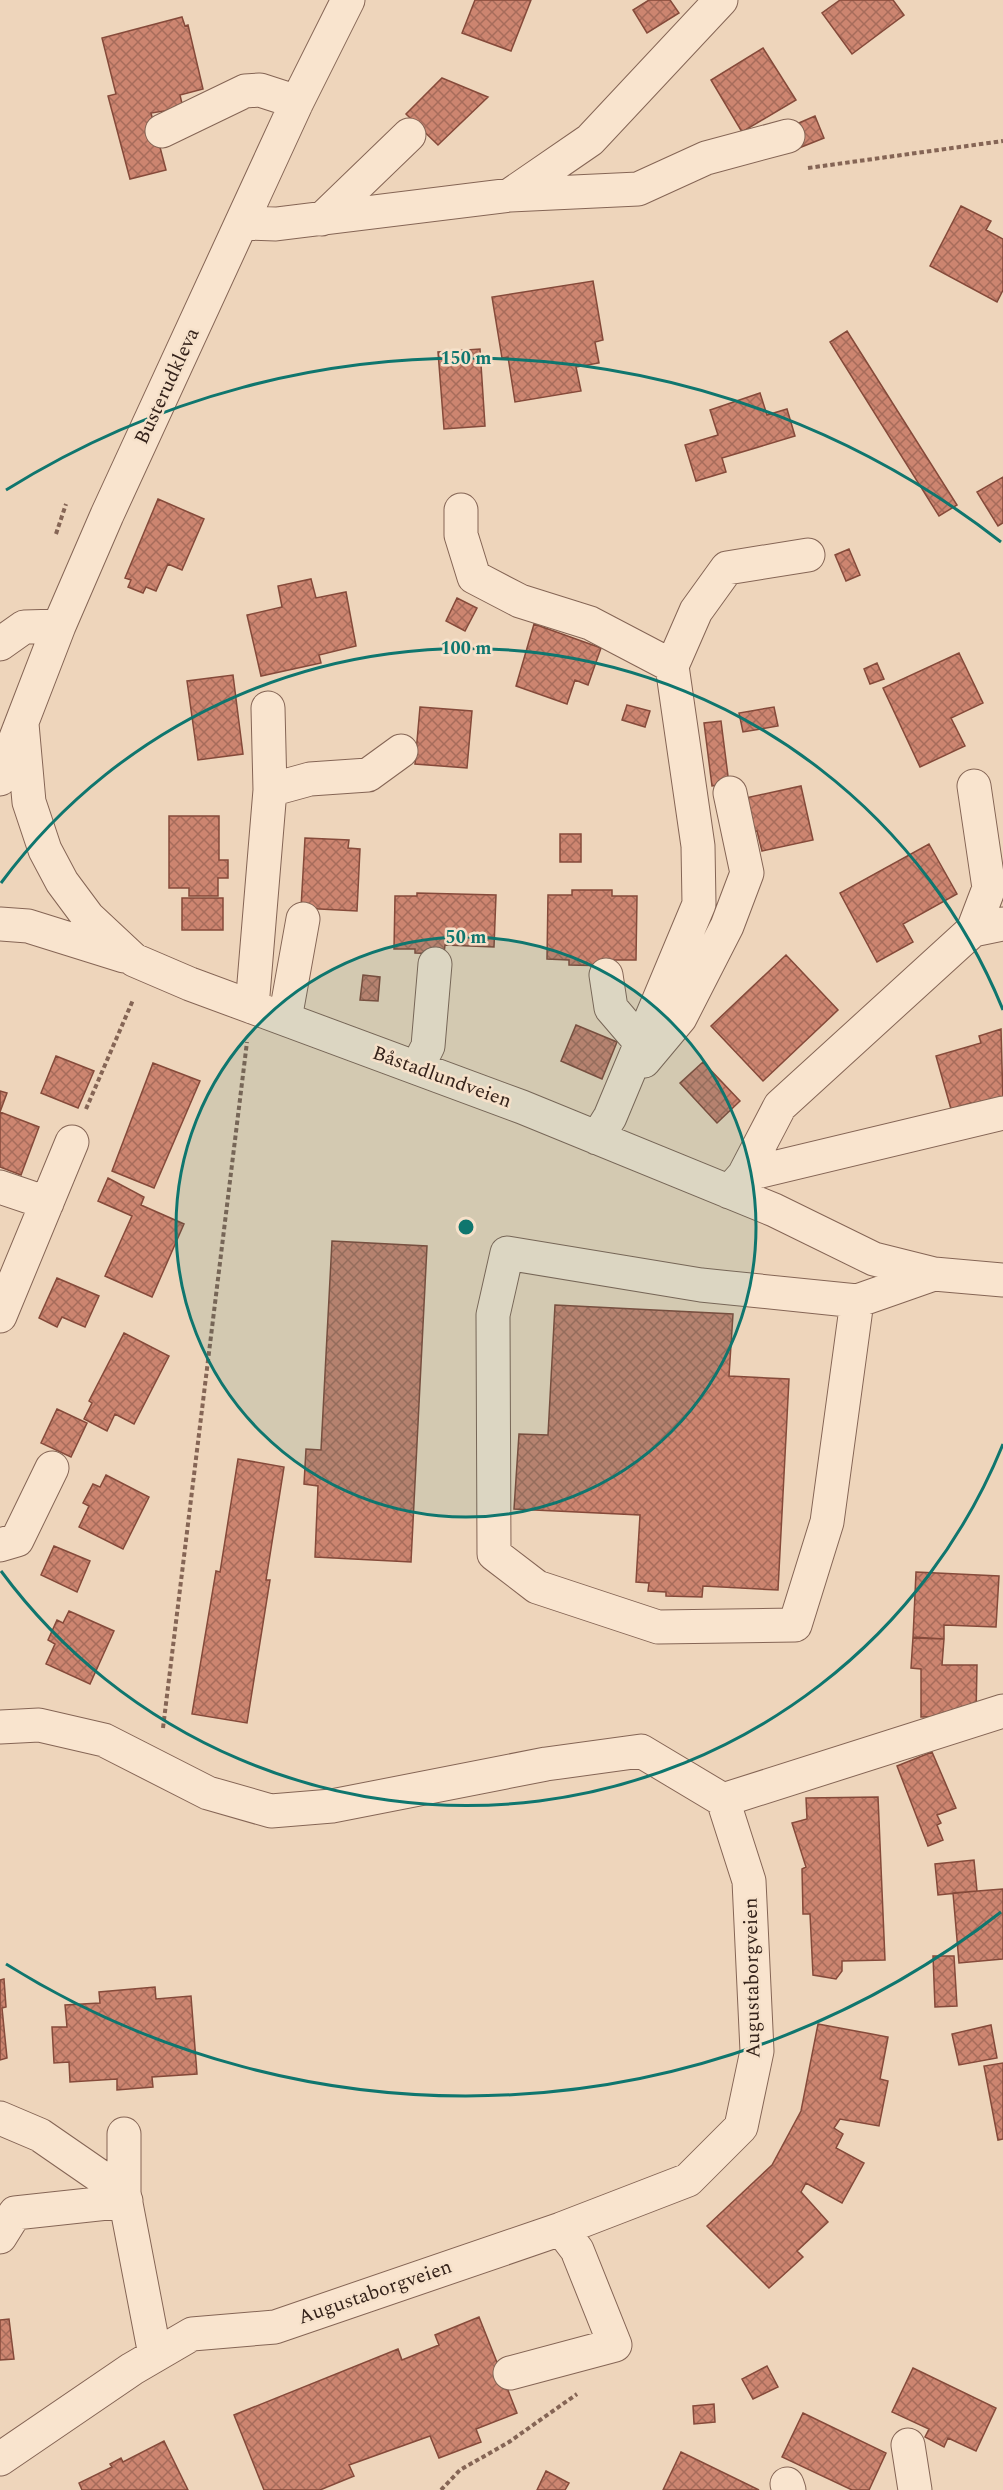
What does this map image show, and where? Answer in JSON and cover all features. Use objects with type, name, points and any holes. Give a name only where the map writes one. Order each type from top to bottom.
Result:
[{"type":"street","name":"Busterudkleva","points":[[0,779],[59,626],[107,515],[297,102],[348,0]]},
{"type":"street","points":[[686,40],[688,0]]},
{"type":"street","points":[[510,195],[590,140],[721,0]]},
{"type":"street","points":[[162,131],[245,91],[260,90],[297,102]]},
{"type":"street","points":[[322,219],[408,135]]},
{"type":"street","points":[[243,223],[276,224],[510,195],[638,189],[706,158],[788,136]]},
{"type":"street","points":[[461,510],[461,535],[474,577],[520,601],[590,623],[672,666]]},
{"type":"street","points":[[597,1138],[610,1117],[699,904],[699,846],[672,666],[696,611],[727,568],[808,555]]},
{"type":"street","points":[[0,644],[24,627],[59,626]]},
{"type":"street","points":[[252,1007],[270,790],[268,708]]},
{"type":"street","name":"Båstadlundveien","points":[[22,724],[29,802],[45,850],[62,882],[88,917],[134,960],[597,1138],[737,1184],[774,1210],[874,1259],[934,1274],[1003,1280]]},
{"type":"street","points":[[270,790],[310,779],[368,775],[401,751]]},
{"type":"street","points":[[737,1184],[780,1106],[988,927],[989,888],[974,786]]},
{"type":"street","points":[[622,1088],[680,1018],[727,926],[743,884],[747,873],[730,793]]},
{"type":"street","points":[[285,1019],[303,919]]},
{"type":"street","points":[[0,924],[28,926],[134,960]]},
{"type":"street","points":[[417,1068],[428,1046],[435,964]]},
{"type":"street","points":[[606,975],[611,1008],[640,1044]]},
{"type":"street","points":[[737,1184],[1003,1113]]},
{"type":"street","points":[[0,1316],[72,1142]]},
{"type":"street","points":[[0,1187],[47,1203]]},
{"type":"street","points":[[857,1301],[827,1522],[795,1625],[658,1627],[537,1587],[494,1554],[493,1315],[507,1253],[701,1285],[857,1301],[934,1274]]},
{"type":"street","points":[[0,1545],[18,1540],[52,1468]]},
{"type":"street","points":[[0,1727],[39,1725],[104,1740],[208,1793],[271,1811],[332,1806],[546,1764],[641,1751],[723,1800],[1003,1711]]},
{"type":"street","name":"Augustaborgveien","points":[[4,2453],[155,2355],[192,2334],[275,2327],[561,2229],[688,2180],[741,2127],[757,2051],[749,1881],[723,1800]]},
{"type":"street","points":[[0,2118],[40,2135],[125,2197]]},
{"type":"street","points":[[124,2134],[125,2197],[155,2355]]},
{"type":"street","points":[[0,2237],[15,2213],[125,2197]]},
{"type":"street","points":[[510,2373],[615,2345],[577,2250],[561,2229]]},
{"type":"street","points":[[908,2445],[915,2490]]},
{"type":"path","points":[[807,168],[1003,141]]},
{"type":"path","points":[[72,1142],[133,999]]},
{"type":"path","points":[[158,1769],[247,1041]]},
{"type":"path","points":[[441,2490],[460,2470],[509,2442],[582,2391]]},
{"type":"building","points":[[475,0],[531,0],[511,51],[462,33]]},
{"type":"building","points":[[649,0],[670,0],[679,13],[647,33],[633,10]]},
{"type":"building","points":[[840,0],[893,0],[904,15],[852,54],[822,13]]},
{"type":"building","points":[[182,17],[185,26],[188,25],[203,89],[180,95],[183,108],[151,113],[166,170],[130,179],[108,96],[116,94],[102,38]]},
{"type":"building","points":[[763,48],[796,100],[742,132],[711,80]]},
{"type":"building","points":[[442,78],[488,97],[438,145],[406,114]]},
{"type":"building","points":[[815,116],[824,138],[794,150],[785,129]]},
{"type":"building","points":[[961,206],[991,221],[986,230],[1003,239],[1003,290],[997,302],[930,266]]},
{"type":"building","points":[[593,281],[603,340],[595,342],[599,363],[576,367],[581,391],[515,402],[508,357],[502,358],[492,297]]},
{"type":"building","points":[[847,331],[957,505],[939,516],[830,342]]},
{"type":"building","points":[[480,349],[485,426],[444,429],[438,352]]},
{"type":"building","points":[[760,393],[767,415],[787,409],[795,436],[722,458],[726,472],[696,481],[685,445],[718,435],[710,410]]},
{"type":"building","points":[[1003,477],[1003,523],[998,526],[977,492]]},
{"type":"building","points":[[158,499],[204,519],[182,570],[168,564],[156,591],[146,587],[143,593],[128,587],[131,580],[125,578]]},
{"type":"building","points":[[849,549],[860,575],[846,581],[835,555]]},
{"type":"building","points":[[311,579],[316,598],[346,592],[356,646],[319,655],[321,663],[261,676],[247,615],[282,607],[278,586]]},
{"type":"building","points":[[457,598],[477,608],[465,631],[446,621]]},
{"type":"building","points":[[534,624],[601,648],[588,685],[575,680],[567,704],[516,686]]},
{"type":"building","points":[[959,653],[983,703],[951,718],[965,746],[920,767],[883,688]]},
{"type":"building","points":[[877,663],[884,679],[870,684],[864,669]]},
{"type":"building","points":[[233,675],[243,754],[198,760],[187,681]]},
{"type":"building","points":[[627,705],[650,711],[645,727],[622,720]]},
{"type":"building","points":[[420,707],[472,711],[467,768],[415,764]]},
{"type":"building","points":[[774,707],[778,726],[743,732],[739,713]]},
{"type":"building","points":[[721,721],[729,784],[712,786],[704,723]]},
{"type":"building","points":[[801,786],[813,840],[762,851],[757,831],[743,834],[736,800]]},
{"type":"building","points":[[169,816],[219,816],[219,860],[228,860],[228,878],[218,878],[218,896],[189,896],[189,888],[169,888]]},
{"type":"building","points":[[560,834],[581,834],[581,862],[560,862]]},
{"type":"building","points":[[305,838],[349,840],[348,848],[360,849],[357,911],[301,908]]},
{"type":"building","points":[[929,844],[957,894],[903,924],[913,942],[877,962],[840,893]]},
{"type":"building","points":[[572,890],[612,890],[612,896],[637,896],[636,960],[614,960],[614,966],[569,965],[569,960],[547,959],[548,895],[572,895]]},
{"type":"building","points":[[417,893],[496,895],[494,947],[445,945],[444,954],[415,953],[415,949],[394,949],[395,896],[417,896]]},
{"type":"building","points":[[182,898],[223,898],[223,930],[182,930]]},
{"type":"building","points":[[786,955],[838,1010],[763,1081],[711,1026]]},
{"type":"building","points":[[363,975],[380,977],[378,1001],[360,1000]]},
{"type":"building","points":[[576,1025],[617,1042],[602,1079],[561,1061]]},
{"type":"building","points":[[1001,1029],[1003,1102],[973,1113],[971,1103],[951,1109],[936,1056],[981,1043],[979,1036]]},
{"type":"building","points":[[56,1056],[94,1071],[78,1108],[41,1093]]},
{"type":"building","points":[[703,1062],[740,1101],[717,1123],[680,1083]]},
{"type":"building","points":[[153,1063],[200,1081],[154,1188],[112,1171]]},
{"type":"building","points":[[0,1091],[7,1093],[0,1112]]},
{"type":"building","points":[[0,1112],[39,1127],[21,1175],[0,1167]]},
{"type":"building","points":[[108,1178],[144,1197],[141,1205],[184,1224],[152,1297],[105,1276],[132,1216],[98,1201]]},
{"type":"building","points":[[332,1241],[427,1246],[411,1562],[315,1557],[318,1486],[304,1484],[306,1449],[321,1450]]},
{"type":"building","points":[[57,1278],[99,1296],[85,1327],[62,1317],[57,1327],[39,1318]]},
{"type":"building","points":[[555,1305],[733,1314],[729,1376],[789,1379],[778,1590],[703,1586],[702,1597],[666,1596],[666,1592],[648,1591],[649,1583],[636,1582],[640,1515],[514,1509],[519,1434],[548,1435]]},
{"type":"building","points":[[124,1333],[169,1356],[134,1424],[115,1414],[107,1431],[84,1419],[92,1403],[89,1401]]},
{"type":"building","points":[[57,1409],[87,1423],[71,1457],[41,1443]]},
{"type":"building","points":[[238,1459],[284,1467],[266,1580],[270,1580],[247,1723],[192,1714],[216,1571],[220,1572]]},
{"type":"building","points":[[106,1475],[149,1497],[123,1549],[79,1527],[89,1506],[83,1503],[93,1484],[100,1487]]},
{"type":"building","points":[[54,1546],[90,1561],[77,1592],[41,1575]]},
{"type":"building","points":[[916,1572],[999,1576],[996,1627],[944,1625],[944,1639],[913,1638]]},
{"type":"building","points":[[69,1611],[114,1631],[90,1684],[46,1664],[55,1644],[48,1640],[57,1620],[63,1623]]},
{"type":"building","points":[[913,1637],[944,1639],[942,1665],[977,1665],[976,1716],[921,1717],[921,1669],[911,1668]]},
{"type":"building","points":[[932,1752],[956,1808],[937,1815],[941,1823],[937,1825],[943,1840],[928,1846],[897,1766]]},
{"type":"building","points":[[878,1797],[885,1960],[842,1961],[842,1971],[836,1979],[813,1975],[810,1914],[803,1914],[802,1869],[806,1867],[792,1823],[807,1819],[806,1798]]},
{"type":"building","points":[[974,1860],[977,1891],[938,1895],[935,1864]]},
{"type":"building","points":[[1003,1889],[1003,1959],[959,1963],[953,1893]]},
{"type":"building","points":[[933,1956],[954,1956],[957,2006],[935,2007]]},
{"type":"building","points":[[4,1979],[6,2007],[2,2008],[7,2058],[0,2060],[0,1980]]},
{"type":"building","points":[[155,1987],[156,1999],[191,1996],[197,2074],[152,2077],[153,2087],[117,2090],[117,2079],[70,2082],[69,2062],[54,2063],[52,2027],[67,2027],[65,2005],[100,2003],[99,1992]]},
{"type":"building","points":[[818,2024],[888,2037],[880,2079],[888,2081],[879,2126],[840,2119],[834,2128],[843,2134],[836,2148],[864,2163],[842,2203],[806,2183],[801,2192],[828,2222],[797,2251],[803,2257],[769,2288],[707,2226],[772,2165],[801,2111]]},
{"type":"building","points":[[991,2025],[997,2058],[959,2065],[952,2034]]},
{"type":"building","points":[[1003,2063],[1003,2139],[998,2140],[984,2066]]},
{"type":"building","points":[[479,2317],[517,2413],[476,2429],[481,2442],[439,2458],[430,2436],[349,2465],[354,2476],[320,2490],[264,2490],[234,2415],[398,2349],[402,2360],[439,2345],[435,2335]]},
{"type":"building","points":[[9,2319],[14,2359],[0,2360],[0,2320]]},
{"type":"building","points":[[767,2366],[778,2387],[753,2399],[742,2379]]},
{"type":"building","points":[[913,2368],[996,2408],[976,2451],[948,2438],[944,2447],[925,2437],[929,2429],[892,2412]]},
{"type":"building","points":[[714,2404],[715,2422],[694,2424],[693,2406]]},
{"type":"building","points":[[803,2413],[886,2453],[869,2490],[852,2490],[782,2457]]},
{"type":"building","points":[[164,2441],[188,2490],[82,2490],[79,2483],[112,2467],[110,2464],[121,2458],[123,2462]]},
{"type":"building","points":[[681,2452],[759,2490],[663,2490]]},
{"type":"building","points":[[546,2471],[569,2483],[565,2490],[537,2490]]}]
